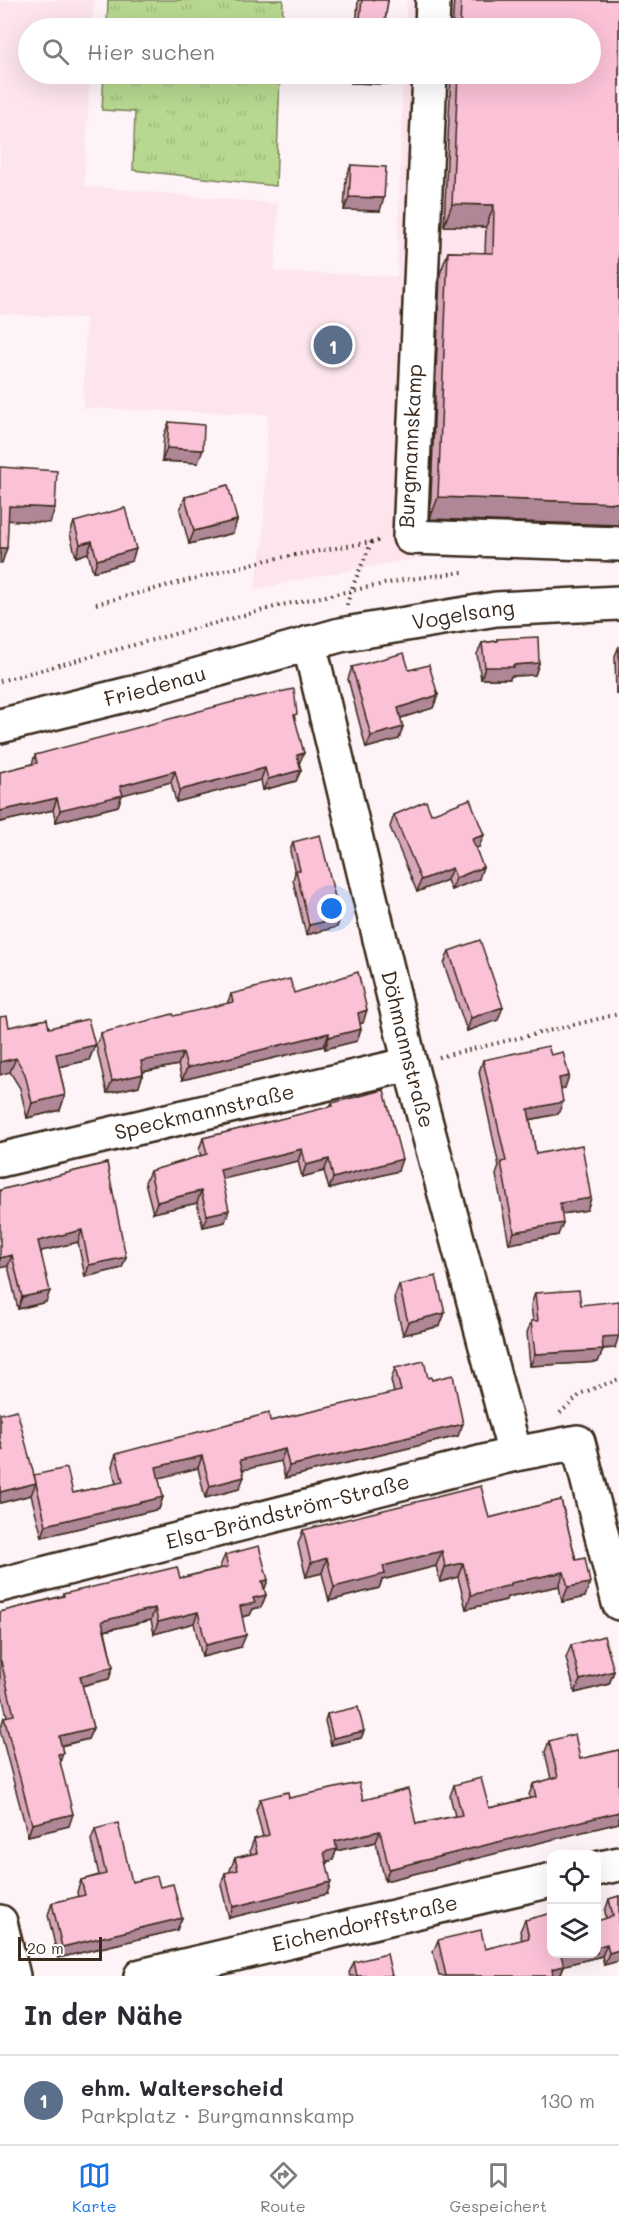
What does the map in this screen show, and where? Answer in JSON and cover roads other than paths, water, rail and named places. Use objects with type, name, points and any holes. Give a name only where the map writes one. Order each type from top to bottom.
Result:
[{"type":"street","points":[[432,18],[433,0]]},
{"type":"street","name":"Burgmannskamp","points":[[430,84],[410,489],[410,537],[619,543]]},
{"type":"street","name":"Vogelsang","points":[[309,643],[340,635],[496,609],[619,603]]},
{"type":"street","name":"Friedenau","points":[[0,726],[145,690],[309,643]]},
{"type":"street","name":"Döhmannstraße","points":[[309,643],[410,1064],[515,1454]]},
{"type":"street","name":"Speckmannstraße","points":[[0,1160],[410,1064]]},
{"type":"street","name":"Elsa-Brändström-Straße","points":[[0,1585],[515,1454],[578,1442],[619,1603]]},
{"type":"street","points":[[601,1868],[619,1864]]},
{"type":"street","name":"Eichendorffstraße","points":[[141,1976],[547,1881]]},
{"type":"street","points":[[0,1922],[13,1976]]},
{"type":"place","name":"ehm. Walterscheid","points":[[333,345]]}]
